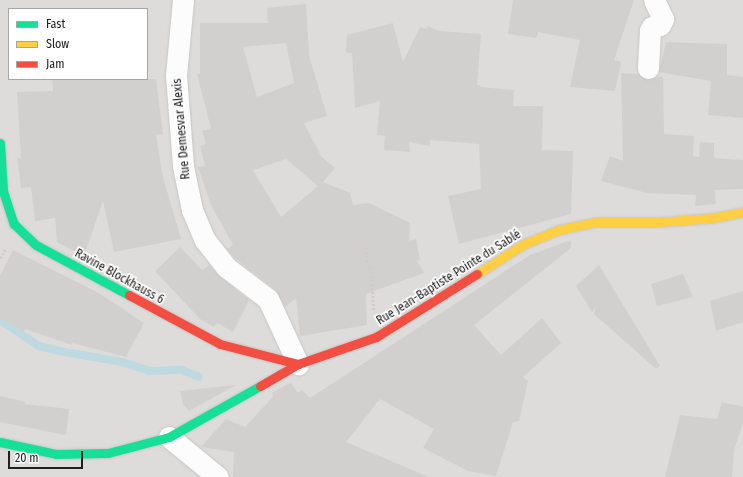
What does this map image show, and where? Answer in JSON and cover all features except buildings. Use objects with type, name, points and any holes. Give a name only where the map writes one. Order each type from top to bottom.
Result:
[{"type":"street","name":"Rue Demesvar Alexis","points":[[183,0],[176,75],[182,166],[192,210],[206,240],[226,267],[268,299],[298,364]]},
{"type":"street","points":[[648,68],[650,30],[652,27],[660,25],[663,19],[654,0]]},
{"type":"street","name":"Ravine Blockhauss 6","points":[[0,143],[3,191],[14,224],[36,244],[220,344],[298,364]]},
{"type":"street","name":"Rue Jean-Baptiste Pointe du Sablé","points":[[0,442],[56,454],[108,453],[169,437],[298,364],[376,337],[524,244],[558,230],[596,222],[622,224],[674,221],[712,218],[743,212]]},
{"type":"street","points":[[169,437],[218,477]]},
{"type":"path","points":[[366,248],[367,263],[371,268],[376,337]]},
{"type":"shaded area","points":[[0,0],[743,0],[743,477],[0,477]]},
{"type":"waterway","points":[[0,320],[39,346],[122,362],[149,371],[182,370],[199,377]]},
{"type":"traffic: fast","points":[[0,143],[3,191],[14,224],[36,245],[129,295]]},
{"type":"traffic: fast","points":[[0,442],[56,454],[108,453],[169,437],[260,386]]},
{"type":"traffic: slow","points":[[477,274],[524,244],[558,230],[596,222],[658,222],[712,218],[743,212]]},
{"type":"traffic: jam","points":[[260,386],[298,364],[376,337],[477,274]]},
{"type":"traffic: jam","points":[[129,295],[220,344],[298,364]]}]
